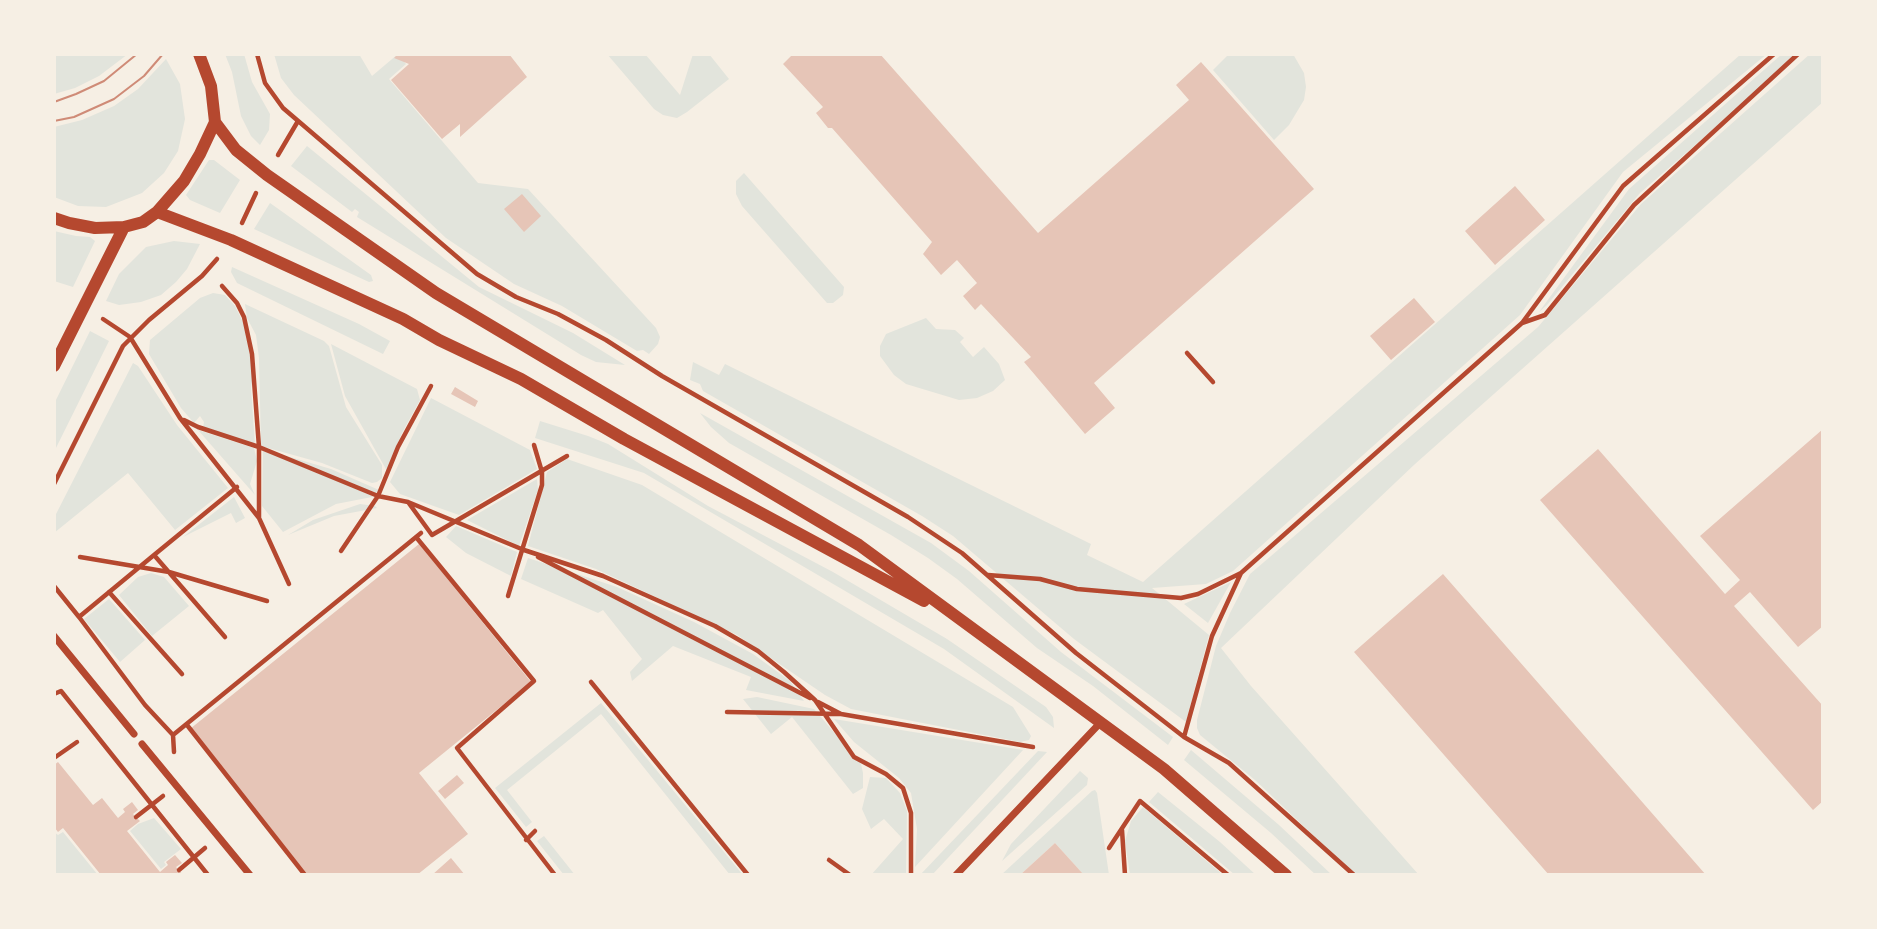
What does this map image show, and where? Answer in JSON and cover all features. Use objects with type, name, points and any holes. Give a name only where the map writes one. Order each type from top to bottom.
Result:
[{"type":"street","points":[[199,54],[211,86],[215,122],[236,150],[256,167],[436,293],[859,545],[1101,722],[1193,793],[1286,875]]},
{"type":"street","points":[[54,218],[94,228],[124,228],[143,222],[157,212],[184,181],[215,122]]},
{"type":"street","points":[[157,212],[230,240],[316,278],[521,379],[624,439],[965,623]]},
{"type":"street","points":[[54,366],[124,228]]},
{"type":"street","points":[[54,636],[134,734]]},
{"type":"street","points":[[961,873],[1101,722]]},
{"type":"street","points":[[142,744],[250,875]]},
{"type":"path","points":[[257,54],[265,83],[273,97],[463,263],[495,286],[558,314],[606,340],[662,376],[908,517],[962,553],[1076,653],[1184,737],[1229,763],[1354,875]]},
{"type":"path","points":[[988,575],[1040,579],[1077,589],[1181,598],[1198,594],[1241,573],[1522,323],[1623,186],[1774,54]]},
{"type":"path","points":[[1522,323],[1545,315],[1634,205],[1798,54]]},
{"type":"path","points":[[276,159],[298,121]]},
{"type":"path","points":[[242,223],[257,190]]},
{"type":"path","points":[[54,484],[116,356],[130,337],[202,276],[220,255]]},
{"type":"path","points":[[222,286],[237,303],[250,341],[259,447],[259,518]]},
{"type":"path","points":[[96,314],[130,337],[180,418],[259,518],[289,584]]},
{"type":"path","points":[[1187,353],[1213,382]]},
{"type":"path","points":[[341,551],[378,496],[398,447],[431,386]]},
{"type":"path","points":[[180,418],[378,496],[408,502],[524,550],[841,714]]},
{"type":"path","points":[[508,596],[542,485],[542,472],[534,445]]},
{"type":"path","points":[[408,502],[432,535],[567,456]]},
{"type":"path","points":[[79,617],[237,487]]},
{"type":"path","points":[[54,586],[145,705],[173,736],[421,533]]},
{"type":"path","points":[[416,537],[534,681],[457,748],[555,875]]},
{"type":"path","points":[[524,550],[603,576],[715,626],[758,651],[815,700],[854,757],[886,774],[902,788],[911,813],[911,875]]},
{"type":"path","points":[[154,555],[225,637]]},
{"type":"path","points":[[80,558],[169,572],[267,601]]},
{"type":"path","points":[[1184,737],[1212,636],[1241,573]]},
{"type":"path","points":[[109,592],[182,674]]},
{"type":"path","points":[[592,682],[748,875]]},
{"type":"path","points":[[54,684],[208,875]]},
{"type":"path","points":[[54,694],[61,691]]},
{"type":"path","points":[[727,712],[841,714],[1033,747]]},
{"type":"path","points":[[187,724],[305,875]]},
{"type":"path","points":[[54,758],[77,742]]},
{"type":"path","points":[[1109,848],[1140,801],[1228,875]]},
{"type":"path","points":[[1122,829],[1125,875]]},
{"type":"path","points":[[526,839],[535,831]]},
{"type":"path","points":[[179,870],[218,836]]},
{"type":"path","points":[[829,860],[850,875]]},
{"type":"shaded area","points":[[54,54],[128,54],[99,76],[75,88],[54,94]]},
{"type":"shaded area","points":[[225,54],[244,54],[252,82],[270,114],[269,130],[260,145],[251,136],[241,116],[232,72]]},
{"type":"shaded area","points":[[274,54],[359,54],[372,76],[398,54],[406,64],[389,79],[478,183],[528,189],[656,328],[660,337],[658,344],[649,354],[643,350],[637,351],[562,306],[514,284],[446,238],[294,95],[281,78]]},
{"type":"shaded area","points":[[607,54],[645,54],[680,95],[693,54],[709,54],[729,79],[677,118],[663,115],[654,109]]},
{"type":"shaded area","points":[[1229,54],[1293,54],[1304,73],[1304,100],[1289,125],[1274,140],[1213,70]]},
{"type":"shaded area","points":[[1741,54],[1767,54],[1623,172],[1520,315],[1233,571],[1206,584],[1152,588],[1209,635],[1186,722],[1074,639],[953,536],[703,391],[700,384],[690,380],[693,362],[719,375],[725,364],[1091,544],[1087,555],[1143,582]]},
{"type":"shaded area","points":[[1782,54],[1800,54],[1640,193],[1539,312],[1629,189]]},
{"type":"shaded area","points":[[1810,54],[1823,54],[1823,102],[1415,464],[1221,648],[1251,686],[1419,875],[1355,875],[1255,780],[1200,735],[1197,728],[1216,646],[1250,574],[1538,327],[1641,204]]},
{"type":"shaded area","points":[[166,59],[180,84],[185,119],[178,151],[164,173],[142,193],[106,207],[78,206],[54,197],[54,127],[82,120],[114,106],[138,89]]},
{"type":"shaded area","points":[[307,146],[479,287],[573,333],[625,365],[596,362],[581,355],[357,217],[359,212],[355,209],[352,212],[291,166]]},
{"type":"shaded area","points":[[209,160],[214,160],[240,180],[220,213],[190,200],[186,195]]},
{"type":"shaded area","points":[[744,173],[844,287],[843,295],[833,303],[827,303],[742,206],[736,194],[736,181]]},
{"type":"shaded area","points":[[270,203],[371,275],[373,281],[369,282],[254,229]]},
{"type":"shaded area","points":[[54,231],[90,237],[95,241],[73,287],[54,281]]},
{"type":"shaded area","points":[[174,241],[200,244],[187,269],[176,282],[161,295],[141,302],[119,305],[106,301],[119,274],[146,247]]},
{"type":"shaded area","points":[[232,267],[359,324],[390,341],[383,354],[237,283],[231,272]]},
{"type":"shaded area","points":[[213,293],[225,295],[235,306],[248,332],[254,370],[251,388],[255,445],[203,428],[204,422],[200,416],[194,423],[181,408],[149,354],[150,340],[200,298]]},
{"type":"shaded area","points":[[245,304],[324,341],[329,346],[346,407],[382,465],[382,478],[377,482],[372,483],[322,463],[261,446],[259,358],[256,335],[247,318]]},
{"type":"shaded area","points":[[926,318],[936,329],[955,330],[964,338],[960,342],[973,357],[984,347],[999,364],[1005,380],[993,391],[977,398],[959,400],[906,384],[894,375],[880,356],[880,346],[886,334]]},
{"type":"shaded area","points":[[90,331],[109,341],[54,452],[54,404]]},
{"type":"shaded area","points":[[331,344],[417,389],[420,400],[402,433],[387,471],[345,396]]},
{"type":"shaded area","points":[[133,363],[138,366],[177,425],[228,488],[175,530],[128,473],[54,533],[54,518]]},
{"type":"shaded area","points":[[431,398],[530,450],[537,469],[459,515],[400,494],[390,482]]},
{"type":"shaded area","points":[[700,413],[931,543],[969,571],[1061,652],[1173,737],[1168,745],[1093,686],[1037,648],[957,579],[928,558],[729,443]]},
{"type":"shaded area","points":[[540,421],[608,444],[708,506],[833,572],[947,639],[1046,707],[1053,717],[1054,728],[944,649],[644,473],[535,438]]},
{"type":"shaded area","points":[[198,430],[254,448],[257,461],[250,484],[255,495]]},
{"type":"shaded area","points":[[263,449],[331,469],[379,490],[372,497],[336,504],[283,532],[262,506]]},
{"type":"shaded area","points":[[567,459],[642,485],[1013,707],[1031,736],[1029,740],[1020,742],[851,709],[825,695],[737,635],[596,569],[528,546],[547,472]]},
{"type":"shaded area","points":[[537,479],[538,490],[519,546],[467,520]]},
{"type":"shaded area","points":[[234,497],[245,518],[236,523],[231,513],[183,537]]},
{"type":"shaded area","points":[[360,504],[377,508],[334,516],[288,535],[313,520]]},
{"type":"shaded area","points":[[456,526],[517,552],[511,576],[466,553],[446,537]]},
{"type":"shaded area","points":[[528,558],[617,587],[694,622],[753,654],[790,681],[804,701],[746,690],[751,677],[673,646],[632,681],[630,672],[642,659],[603,610],[598,613],[521,579]]},
{"type":"shaded area","points":[[151,573],[164,577],[189,606],[152,636],[119,595],[138,577]]},
{"type":"shaded area","points":[[1231,582],[1208,623],[1184,604]]},
{"type":"shaded area","points":[[109,599],[145,640],[120,662],[84,619]]},
{"type":"shaded area","points":[[757,697],[814,709],[861,764],[863,788],[853,794],[792,717],[771,734],[743,699]]},
{"type":"shaded area","points":[[601,703],[743,875],[730,875],[601,714],[507,790],[532,822],[526,827],[495,788]]},
{"type":"shaded area","points":[[834,719],[1023,750],[915,867],[917,829],[911,793],[899,778],[854,742]]},
{"type":"shaded area","points":[[1191,750],[1279,825],[1332,875],[1316,875],[1271,833],[1184,760]]},
{"type":"shaded area","points":[[1038,751],[1047,752],[932,875],[920,875]]},
{"type":"shaded area","points":[[1080,771],[1088,778],[1087,785],[1002,861],[1011,844]]},
{"type":"shaded area","points":[[870,777],[886,778],[900,793],[907,811],[906,875],[871,875],[903,839],[884,819],[871,829],[862,809]]},
{"type":"shaded area","points":[[1095,790],[1109,875],[1084,875],[1055,843],[1020,875],[1001,875],[1092,791]]},
{"type":"shaded area","points":[[1158,792],[1256,875],[1235,875],[1149,802]]},
{"type":"shaded area","points":[[1143,807],[1223,875],[1130,875],[1125,841],[1131,821]]},
{"type":"shaded area","points":[[154,818],[181,849],[164,862],[166,865],[161,869],[130,831],[138,824]]},
{"type":"shaded area","points":[[54,832],[58,835],[63,832],[98,875],[54,875]]},
{"type":"shaded area","points":[[544,836],[575,875],[564,875],[537,841]]},
{"type":"building","points":[[398,54],[509,54],[527,77],[460,137],[460,124],[442,139],[391,80],[409,64],[394,58]]},
{"type":"building","points":[[793,54],[880,54],[1038,233],[1189,100],[1176,85],[1201,62],[1314,189],[1094,383],[1115,408],[1085,434],[1024,362],[1031,357],[981,304],[975,310],[963,296],[977,283],[957,260],[941,275],[923,254],[932,242],[816,113],[823,107],[783,64]]},
{"type":"building","points":[[1515,186],[1545,220],[1495,265],[1465,231]]},
{"type":"building","points":[[522,194],[541,216],[524,232],[504,209]]},
{"type":"building","points":[[1414,298],[1435,322],[1391,360],[1370,336]]},
{"type":"building","points":[[455,387],[478,401],[475,407],[451,394]]},
{"type":"building","points":[[1823,429],[1823,626],[1798,647],[1750,592],[1734,606],[1823,706],[1823,801],[1813,810],[1540,500],[1598,449],[1725,594],[1740,580],[1700,536]]},
{"type":"building","points":[[419,544],[531,682],[419,773],[468,834],[417,875],[308,875],[190,729]]},
{"type":"building","points":[[1443,574],[1706,875],[1549,875],[1354,652]]},
{"type":"building","points":[[58,762],[93,805],[102,798],[118,818],[125,812],[123,809],[132,802],[138,810],[133,814],[140,821],[127,831],[160,872],[168,865],[166,862],[175,855],[182,863],[176,867],[183,875],[101,875],[63,828],[58,832],[54,827],[54,765]]},
{"type":"building","points":[[457,775],[464,783],[445,799],[438,791]]},
{"type":"building","points":[[1055,843],[1084,875],[1020,875]]},
{"type":"building","points":[[451,858],[465,875],[432,875]]},
{"type":"tram line","points":[[54,102],[104,81],[137,54]]},
{"type":"tram line","points":[[54,121],[74,117],[114,99],[144,76],[163,54]]}]
